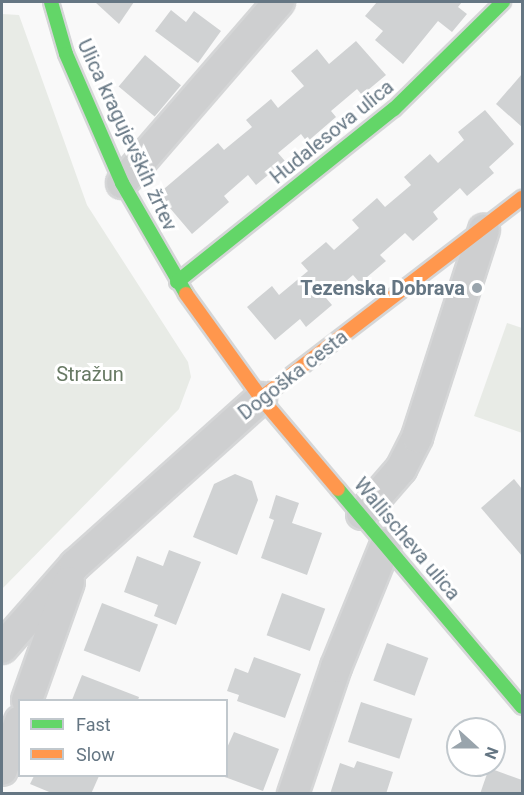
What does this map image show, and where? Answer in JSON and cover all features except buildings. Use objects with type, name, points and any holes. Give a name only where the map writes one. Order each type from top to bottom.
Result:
[{"type":"street","name":"Ulica kragujevških žrtev","points":[[51,2],[66,54],[122,183],[177,282],[261,398]]},
{"type":"street","points":[[122,183],[279,2]]},
{"type":"street","name":"Hudalesova ulica","points":[[177,282],[394,109],[503,2]]},
{"type":"street","name":"Dogoška cesta","points":[[2,648],[75,565],[261,398],[484,230],[522,198]]},
{"type":"street","points":[[362,514],[384,494],[417,437],[484,230]]},
{"type":"street","name":"Wallischeva ulica","points":[[261,398],[362,514],[522,707]]},
{"type":"street","points":[[293,794],[336,667],[386,544]]},
{"type":"street","name":"Dogoška cesta","points":[[27,699],[75,565]]},
{"type":"street","points":[[2,770],[18,726]]},
{"type":"green space","name":"Stražun","points":[[2,14],[19,15],[87,205],[188,362],[191,377],[179,409],[2,589]]},
{"type":"green space","points":[[507,323],[522,328],[522,433],[474,416]]},
{"type":"traffic: fast","points":[[51,2],[66,54],[122,183],[186,294]]},
{"type":"traffic: fast","points":[[177,282],[394,109],[503,2]]},
{"type":"traffic: fast","points":[[338,489],[522,707]]},
{"type":"traffic: slow","points":[[261,398],[522,198]]},
{"type":"traffic: slow","points":[[186,294],[261,398],[338,489]]},
{"type":"place","name":"Tezenska Dobrava","points":[[477,288]]}]
